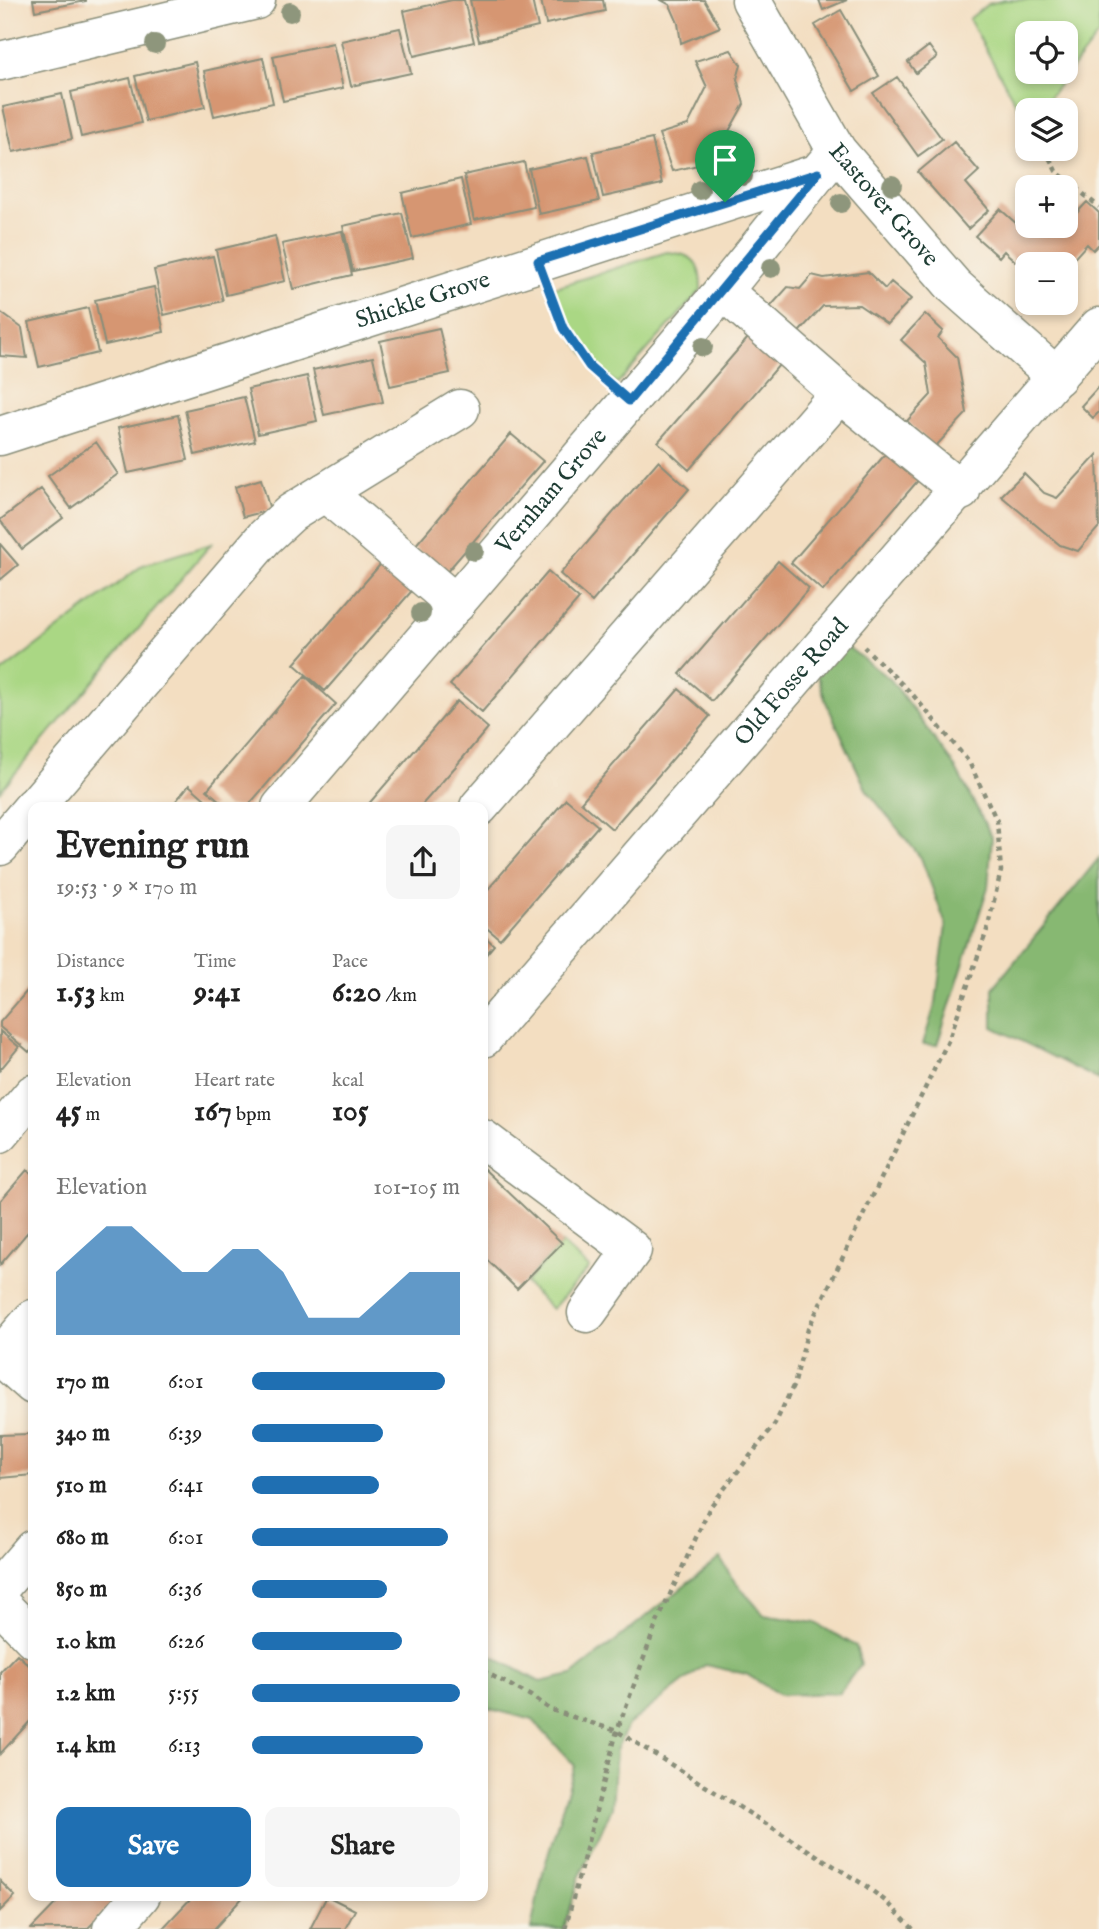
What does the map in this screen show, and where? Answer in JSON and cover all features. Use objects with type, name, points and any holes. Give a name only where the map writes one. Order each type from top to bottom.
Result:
[{"type":"street","points":[[0,61],[174,10],[257,0]]},
{"type":"street","name":"Eastover Grove","points":[[751,0],[828,162],[954,286],[1057,377]]},
{"type":"street","name":"Shickle Grove","points":[[0,436],[538,261],[828,162]]},
{"type":"street","name":"Vernham Grove","points":[[285,802],[723,291],[828,162]]},
{"type":"street","points":[[723,291],[839,393],[961,491]]},
{"type":"street","name":"Old Fosse Road","points":[[488,1032],[841,624],[961,491],[1099,327]]},
{"type":"street","points":[[483,802],[839,393]]},
{"type":"street","points":[[38,802],[264,538],[291,513],[460,409]]},
{"type":"street","points":[[325,492],[456,604]]},
{"type":"street","points":[[0,846],[28,814]]},
{"type":"street","points":[[0,1133],[28,1100]]},
{"type":"street","points":[[488,1143],[632,1250],[587,1313]]},
{"type":"street","points":[[28,1325],[0,1357],[28,1381]]},
{"type":"street","points":[[0,1604],[28,1633]]},
{"type":"street","points":[[112,1929],[136,1901]]},
{"type":"path","points":[[1051,161],[1056,170],[1099,207]]},
{"type":"path","points":[[538,261],[563,328],[589,366],[629,401]]},
{"type":"path","points":[[565,1929],[617,1731],[656,1625],[710,1507],[775,1424],[795,1382],[808,1329],[949,1039],[987,930],[1001,871],[998,821],[969,762],[913,695],[841,624]]},
{"type":"path","points":[[488,1674],[531,1696],[551,1710],[617,1731],[866,1886],[888,1903],[913,1929]]},
{"type":"green space","points":[[1005,0],[1099,0],[1099,34],[1078,61],[1078,21],[1015,21],[1015,84],[1060,84],[1048,98],[1015,98],[1015,102],[969,19],[988,4]]},
{"type":"green space","points":[[667,252],[684,255],[694,261],[701,290],[617,384],[593,363],[576,342],[553,288]]},
{"type":"green space","points":[[211,544],[0,791],[0,673],[143,565]]},
{"type":"green space","points":[[841,642],[891,680],[955,767],[992,837],[988,887],[937,1045],[923,1044],[936,1002],[946,925],[921,858],[866,789],[826,702],[816,671]]},
{"type":"green space","points":[[1099,858],[1099,1080],[993,1027],[993,988]]},
{"type":"green space","points":[[562,1243],[589,1268],[552,1309],[525,1283]]},
{"type":"green space","points":[[720,1558],[732,1578],[764,1615],[815,1623],[856,1646],[861,1664],[839,1693],[780,1695],[746,1674],[705,1665],[628,1725],[616,1750],[612,1808],[579,1878],[564,1929],[531,1929],[543,1872],[575,1766],[533,1720],[488,1708],[488,1654],[540,1682],[572,1675]]},
{"type":"building","points":[[33,0],[86,0],[86,1],[35,11]]},
{"type":"building","points":[[452,0],[464,0],[474,42],[414,56],[404,11]]},
{"type":"building","points":[[470,0],[532,0],[538,27],[479,41]]},
{"type":"building","points":[[541,0],[603,0],[605,11],[546,24]]},
{"type":"building","points":[[661,0],[704,0],[720,27],[681,43],[678,23],[670,5]]},
{"type":"building","points":[[819,0],[847,0],[823,10]]},
{"type":"building","points":[[841,10],[879,76],[854,91],[815,25]]},
{"type":"building","points":[[400,28],[411,73],[351,86],[341,41]]},
{"type":"building","points":[[333,43],[343,88],[283,101],[273,56]]},
{"type":"building","points":[[929,46],[937,57],[916,73],[908,62]]},
{"type":"building","points":[[731,50],[741,65],[737,79],[744,104],[723,142],[701,151],[698,165],[672,171],[659,134],[688,125],[707,87],[695,61]]},
{"type":"building","points":[[263,58],[273,103],[214,116],[204,71]]},
{"type":"building","points":[[195,62],[205,107],[146,121],[135,76]]},
{"type":"building","points":[[897,77],[942,139],[918,156],[873,93]]},
{"type":"building","points":[[130,78],[141,123],[81,137],[71,92]]},
{"type":"building","points":[[62,94],[72,139],[13,152],[3,107]]},
{"type":"building","points":[[652,139],[662,184],[603,197],[593,152]]},
{"type":"building","points":[[954,142],[979,171],[966,183],[989,210],[968,229],[918,172]]},
{"type":"building","points":[[588,156],[599,201],[539,214],[529,169]]},
{"type":"building","points":[[524,162],[534,207],[474,220],[464,175]]},
{"type":"building","points":[[461,179],[471,224],[412,238],[402,193]]},
{"type":"building","points":[[1087,202],[1099,213],[1099,244],[1093,250],[1087,244],[1078,254],[1015,252],[1015,261],[1004,251],[999,257],[975,236],[1000,209],[1015,222],[1015,238],[1078,238],[1078,212]]},
{"type":"building","points":[[402,213],[413,258],[353,271],[343,226]]},
{"type":"building","points":[[342,231],[352,275],[293,289],[282,244]]},
{"type":"building","points":[[275,236],[285,281],[226,295],[216,250]]},
{"type":"building","points":[[213,256],[223,301],[164,315],[154,270]]},
{"type":"building","points":[[868,272],[885,289],[891,282],[911,299],[887,324],[859,305],[823,306],[799,332],[770,307],[788,287],[800,289],[812,275],[824,278]]},
{"type":"building","points":[[154,287],[164,332],[105,345],[95,300]]},
{"type":"building","points":[[88,308],[98,353],[39,367],[29,322]]},
{"type":"building","points":[[0,312],[22,328],[27,358],[0,356]]},
{"type":"building","points":[[925,314],[943,331],[938,338],[957,357],[967,413],[934,448],[907,421],[931,395],[926,363],[901,340]]},
{"type":"building","points":[[439,328],[450,373],[390,386],[380,341]]},
{"type":"building","points":[[754,331],[785,358],[689,470],[658,442]]},
{"type":"building","points":[[373,357],[383,402],[324,415],[313,370]]},
{"type":"building","points":[[307,376],[317,421],[258,434],[248,389]]},
{"type":"building","points":[[1099,386],[1099,412],[1093,418],[1081,406]]},
{"type":"building","points":[[244,397],[255,441],[195,455],[185,410]]},
{"type":"building","points":[[178,415],[188,460],[128,473],[118,428]]},
{"type":"building","points":[[511,434],[543,461],[445,574],[414,547]]},
{"type":"building","points":[[96,442],[118,474],[71,508],[48,476]]},
{"type":"building","points":[[889,450],[921,477],[823,591],[791,563]]},
{"type":"building","points":[[1097,455],[1099,527],[1078,551],[1060,545],[1001,496],[1024,473],[1044,493],[1057,498]]},
{"type":"building","points":[[658,461],[689,489],[592,602],[560,574]]},
{"type":"building","points":[[261,479],[270,510],[243,517],[235,487]]},
{"type":"building","points":[[41,489],[63,518],[22,549],[0,520]]},
{"type":"building","points":[[0,544],[18,565],[0,580]]},
{"type":"building","points":[[392,551],[423,578],[325,691],[294,664]]},
{"type":"building","points":[[778,561],[809,588],[712,701],[680,674]]},
{"type":"building","points":[[548,572],[579,599],[482,712],[450,685]]},
{"type":"building","points":[[305,676],[336,704],[251,802],[221,802],[207,790]]},
{"type":"building","points":[[679,689],[710,716],[612,829],[581,802]]},
{"type":"building","points":[[457,701],[488,728],[424,802],[370,802]]},
{"type":"building","points":[[189,785],[208,802],[175,802]]},
{"type":"building","points":[[566,799],[598,826],[500,939],[488,929],[488,889]]},
{"type":"building","points":[[488,940],[494,945],[488,952]]},
{"type":"building","points":[[28,990],[28,1051],[0,1027],[0,1022]]},
{"type":"building","points":[[0,1031],[19,1047],[0,1070]]},
{"type":"building","points":[[27,1170],[28,1232],[0,1265],[0,1201]]},
{"type":"building","points":[[488,1173],[562,1243],[517,1289],[488,1261]]},
{"type":"building","points":[[28,1434],[28,1475],[0,1478],[0,1435]]},
{"type":"building","points":[[17,1654],[28,1664],[28,1723],[0,1754],[0,1672]]},
{"type":"building","points":[[0,1881],[15,1896],[0,1911]]},
{"type":"building","points":[[58,1901],[115,1901],[87,1929],[31,1929]]},
{"type":"building","points":[[188,1901],[240,1901],[214,1929],[162,1929]]},
{"type":"building","points":[[324,1901],[337,1901],[355,1910],[345,1929],[310,1929]]},
{"type":"route","points":[[818,173],[723,291],[629,401],[589,366],[563,328],[538,261],[725,202],[818,173]]}]
